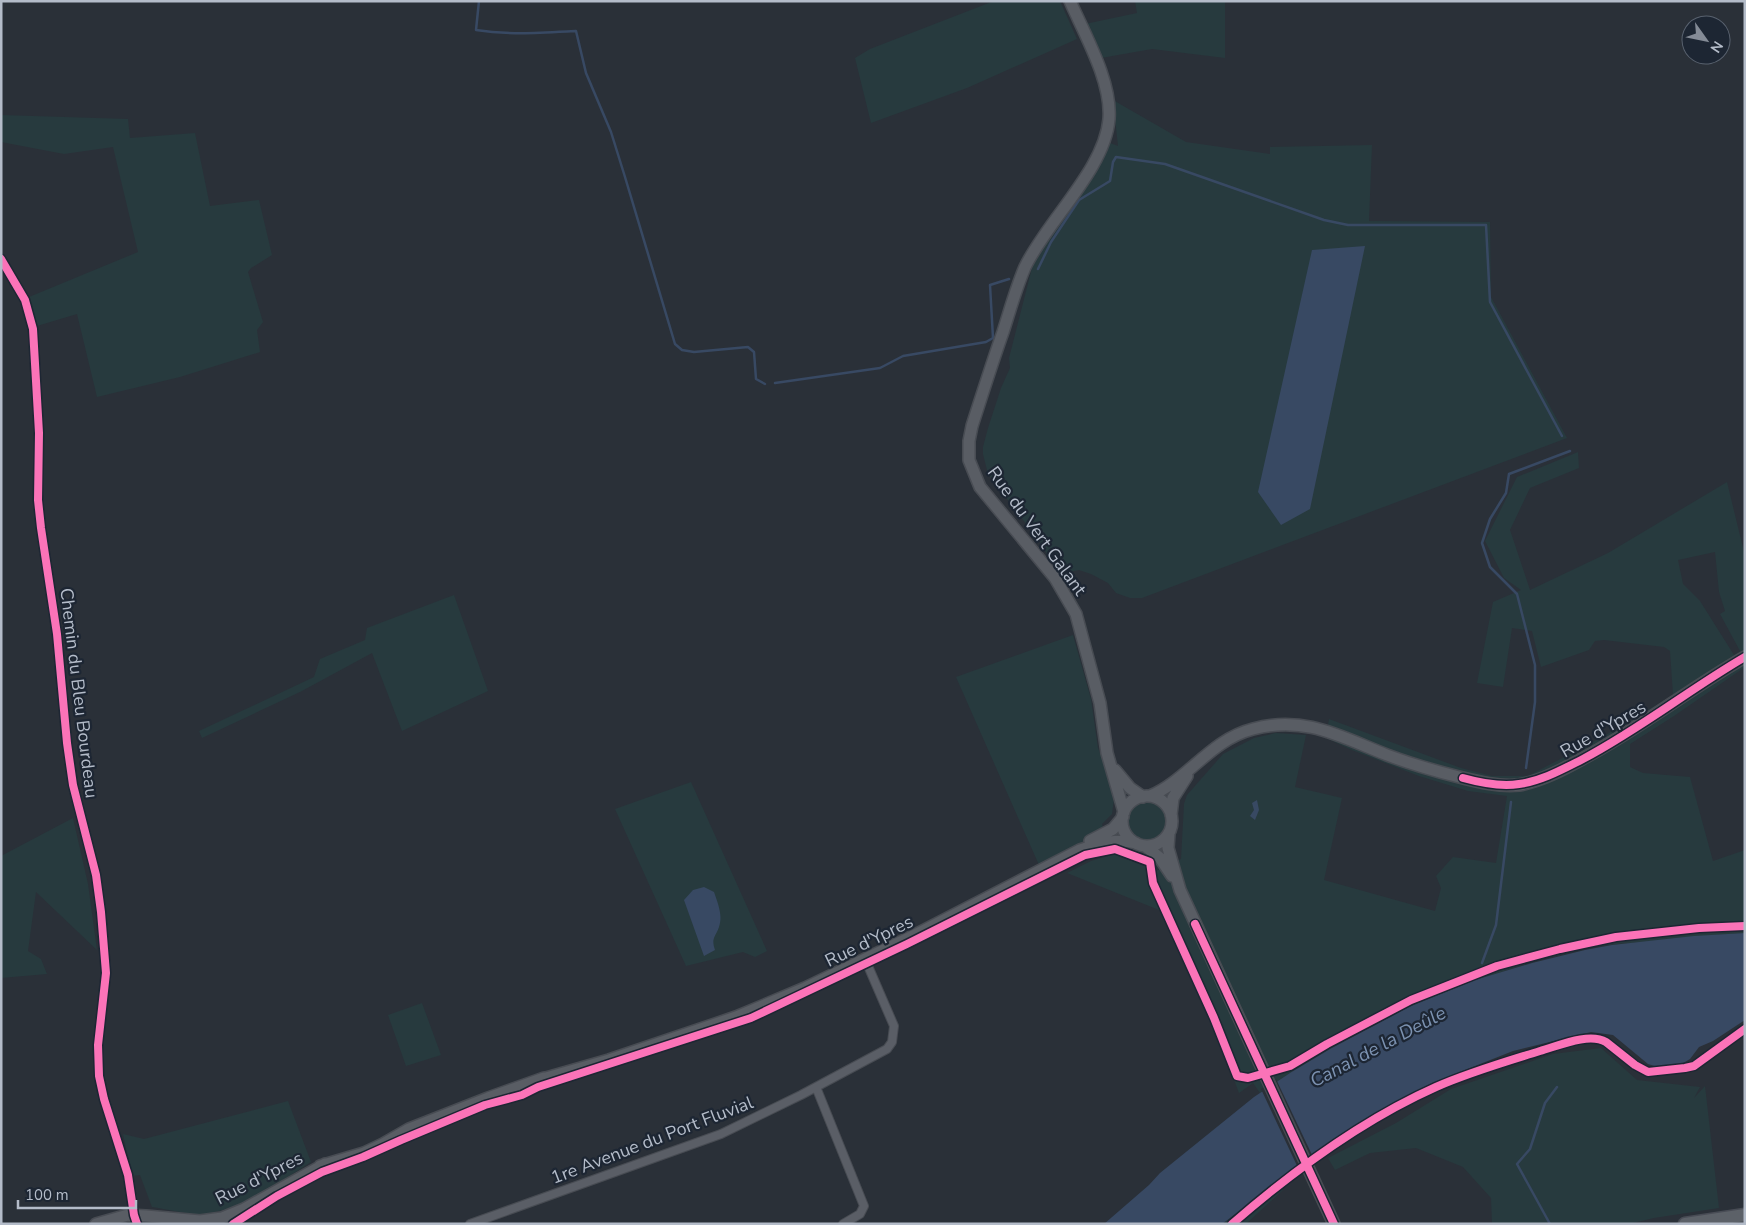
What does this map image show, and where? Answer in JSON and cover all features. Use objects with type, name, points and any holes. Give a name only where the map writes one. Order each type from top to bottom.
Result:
[{"type":"main road","name":"Rue du Vert Galant","points":[[1070,1],[1100,70],[1107,91],[1109,108],[1108,127],[1095,162],[1038,244],[1025,268],[972,426],[968,448],[969,464],[984,494],[1055,578],[1073,608],[1100,703],[1109,760],[1124,815]]},
{"type":"main road","name":"Rue d'Ypres","points":[[1146,796],[1163,790],[1216,747],[1240,733],[1269,725],[1291,724],[1311,726],[1330,731],[1412,764],[1469,780],[1504,785],[1529,783],[1548,776],[1601,749],[1659,714],[1745,657]]},
{"type":"main road","points":[[1109,760],[1127,785],[1146,796],[1162,801],[1167,806],[1171,815],[1168,848],[1180,890]]},
{"type":"main road","name":"Rue d'Ypres","points":[[1171,815],[1175,794],[1195,765]]},
{"type":"main road","points":[[1146,796],[1130,803],[1124,815],[1123,828],[1126,834],[1160,858],[1180,890],[1334,1224]]},
{"type":"main road","name":"Rue d'Ypres","points":[[1059,861],[1113,829],[1124,815]]},
{"type":"main road","points":[[1141,844],[1159,843],[1169,833]]},
{"type":"main road","name":"Rue d'Ypres","points":[[96,1224],[115,1218],[219,1221],[320,1166],[359,1148],[539,1080],[586,1060],[643,1047],[742,1015],[865,960],[1080,850],[1098,844],[1119,841],[1141,844]]},
{"type":"main road","name":"Rue d'Ypres","points":[[789,994],[832,968],[916,926],[961,910]]},
{"type":"main road","points":[[1685,1224],[1745,1215]]},
{"type":"street","name":"Chemin du Bleu Bourdeau","points":[[1,259],[23,295],[32,329],[38,433],[39,516],[57,634],[72,780],[96,875],[101,912],[106,973],[98,1045],[99,1076],[130,1184],[135,1218]]},
{"type":"street","name":"1re Avenue du Port Fluvial","points":[[470,1224],[721,1134],[816,1087],[886,1049],[892,1042],[894,1026],[865,960]]},
{"type":"street","points":[[816,1087],[864,1206],[860,1214],[842,1224]]},
{"type":"street","points":[[493,1216],[496,1224]]},
{"type":"green space","points":[[994,1],[1060,1],[1077,39],[967,88],[871,123],[855,58],[870,49]]},
{"type":"green space","points":[[1135,1],[1225,1],[1225,58],[1152,49],[1101,58],[1085,24],[1137,13]]},
{"type":"green space","points":[[1113,100],[1186,142],[1270,154],[1270,147],[1372,145],[1369,221],[1490,222],[1491,297],[1567,438],[1142,598],[1130,598],[1116,593],[1108,583],[1079,570],[1062,574],[988,474],[983,447],[1001,388],[1010,368],[1009,358],[1034,260],[1110,143],[1118,146]]},
{"type":"green space","points":[[1,115],[128,119],[130,138],[195,133],[210,206],[259,200],[272,255],[251,268],[248,272],[263,322],[257,330],[260,352],[180,377],[97,397],[77,314],[37,326],[29,297],[138,252],[113,147],[64,154],[1,142]]},
{"type":"green space","points":[[1578,452],[1579,468],[1530,488],[1510,530],[1530,590],[1608,553],[1727,482],[1745,556],[1745,667],[1630,744],[1630,767],[1643,773],[1690,777],[1713,861],[1745,850],[1745,933],[1609,945],[1516,967],[1427,1000],[1384,1020],[1300,1067],[1260,1093],[1253,1083],[1239,1093],[1215,1029],[1164,912],[1067,873],[1091,861],[1115,854],[1156,871],[1181,859],[1184,804],[1187,795],[1223,754],[1254,738],[1276,733],[1306,735],[1295,787],[1342,798],[1324,880],[1435,911],[1441,888],[1436,876],[1453,857],[1496,863],[1507,796],[1468,791],[1419,776],[1326,738],[1329,719],[1461,768],[1492,776],[1528,776],[1604,736],[1673,695],[1670,651],[1664,647],[1604,640],[1595,641],[1589,650],[1541,667],[1532,631],[1512,628],[1503,687],[1477,683],[1493,602],[1521,590],[1504,578],[1485,541],[1517,477]],"holes":[[[1715,552],[1719,592],[1725,611],[1720,614],[1740,651],[1734,655],[1700,601],[1683,584],[1678,560]]]},
{"type":"green space","points":[[454,595],[488,691],[402,731],[372,653],[300,692],[202,738],[199,731],[314,677],[320,659],[365,640],[367,628]]},
{"type":"green space","points":[[1073,635],[1091,699],[1098,748],[1115,791],[1112,814],[1102,824],[1104,831],[1039,865],[956,677]]},
{"type":"green space","points":[[691,782],[767,951],[755,957],[743,952],[686,966],[615,809]]},
{"type":"green space","points":[[1148,801],[1159,804],[1165,810],[1168,821],[1165,832],[1159,838],[1148,841],[1137,838],[1131,832],[1128,821],[1131,810],[1137,804]]},
{"type":"green space","points":[[73,818],[88,884],[97,950],[36,892],[28,951],[41,959],[47,974],[1,978],[1,856]]},
{"type":"green space","points":[[422,1003],[441,1055],[406,1066],[388,1015]]},
{"type":"green space","points":[[1601,1048],[1637,1080],[1700,1087],[1694,1098],[1705,1086],[1719,1208],[1654,1218],[1629,1224],[1492,1224],[1491,1198],[1463,1167],[1416,1148],[1370,1153],[1335,1170],[1328,1158],[1396,1123],[1451,1089],[1553,1054]]},
{"type":"green space","points":[[288,1101],[311,1162],[273,1187],[246,1201],[232,1207],[203,1214],[184,1213],[152,1207],[140,1175],[132,1176],[123,1134],[144,1139]]},
{"type":"green space","points":[[1279,1182],[1283,1190],[1246,1224],[1222,1224]]},
{"type":"water","points":[[1365,246],[1310,509],[1281,525],[1258,492],[1312,250]]},
{"type":"water","points":[[1257,800],[1259,810],[1255,820],[1250,816],[1254,810],[1252,803]]},
{"type":"water","points":[[704,887],[714,892],[720,918],[719,927],[713,940],[715,950],[704,956],[684,900],[693,890]]},
{"type":"water","name":"Canal de la Deûle","points":[[1745,933],[1745,1020],[1713,1041],[1699,1047],[1690,1059],[1678,1066],[1665,1069],[1648,1064],[1613,1035],[1591,1032],[1513,1051],[1432,1083],[1387,1107],[1343,1134],[1222,1224],[1104,1224],[1160,1173],[1254,1097],[1330,1049],[1409,1007],[1475,980],[1585,950],[1612,945],[1694,936]]},
{"type":"pier","points":[[1276,1079],[1314,1159],[1299,1170],[1261,1089]]},
{"type":"waterway","points":[[479,1],[476,30],[513,33],[576,31],[586,73],[611,132],[675,344],[682,350],[694,352],[748,347],[754,352],[756,379],[765,384]]},
{"type":"waterway","points":[[1038,269],[1051,242],[1079,200],[1110,181],[1113,162],[1116,157],[1165,164],[1324,220],[1348,225],[1486,225],[1490,302],[1562,436]]},
{"type":"waterway","points":[[775,383],[880,368],[903,356],[986,342],[993,338],[990,285],[1009,279]]},
{"type":"waterway","points":[[1526,768],[1535,702],[1535,665],[1517,594],[1490,567],[1482,543],[1490,519],[1506,493],[1509,474],[1570,451]]},
{"type":"waterway","points":[[1482,963],[1496,925],[1511,802]]},
{"type":"waterway","points":[[1550,1224],[1517,1164],[1530,1149],[1545,1103],[1557,1087]]},
{"type":"cycle path","points":[[1,259],[25,300],[33,329],[39,433],[38,500],[41,528],[57,634],[67,743],[73,785],[96,875],[101,912],[106,973],[98,1045],[99,1076],[104,1099],[128,1175],[137,1224]]},
{"type":"cycle path","points":[[1463,778],[1491,784],[1512,785],[1536,780],[1552,774],[1625,735],[1745,657]]},
{"type":"cycle path","points":[[233,1224],[277,1196],[322,1172],[363,1157],[485,1105],[522,1095],[538,1087],[751,1018],[907,944],[1085,855],[1115,849],[1150,862],[1153,883],[1214,1018],[1237,1076],[1248,1078],[1290,1066],[1327,1044],[1411,1000],[1497,966],[1560,949],[1616,937],[1699,928],[1745,926]]},
{"type":"cycle path","points":[[1195,924],[1334,1224]]},
{"type":"cycle path","points":[[1232,1224],[1304,1166],[1355,1131],[1408,1100],[1462,1077],[1564,1043],[1591,1038],[1606,1042],[1635,1065],[1648,1072],[1685,1068],[1694,1066],[1745,1029]]}]
